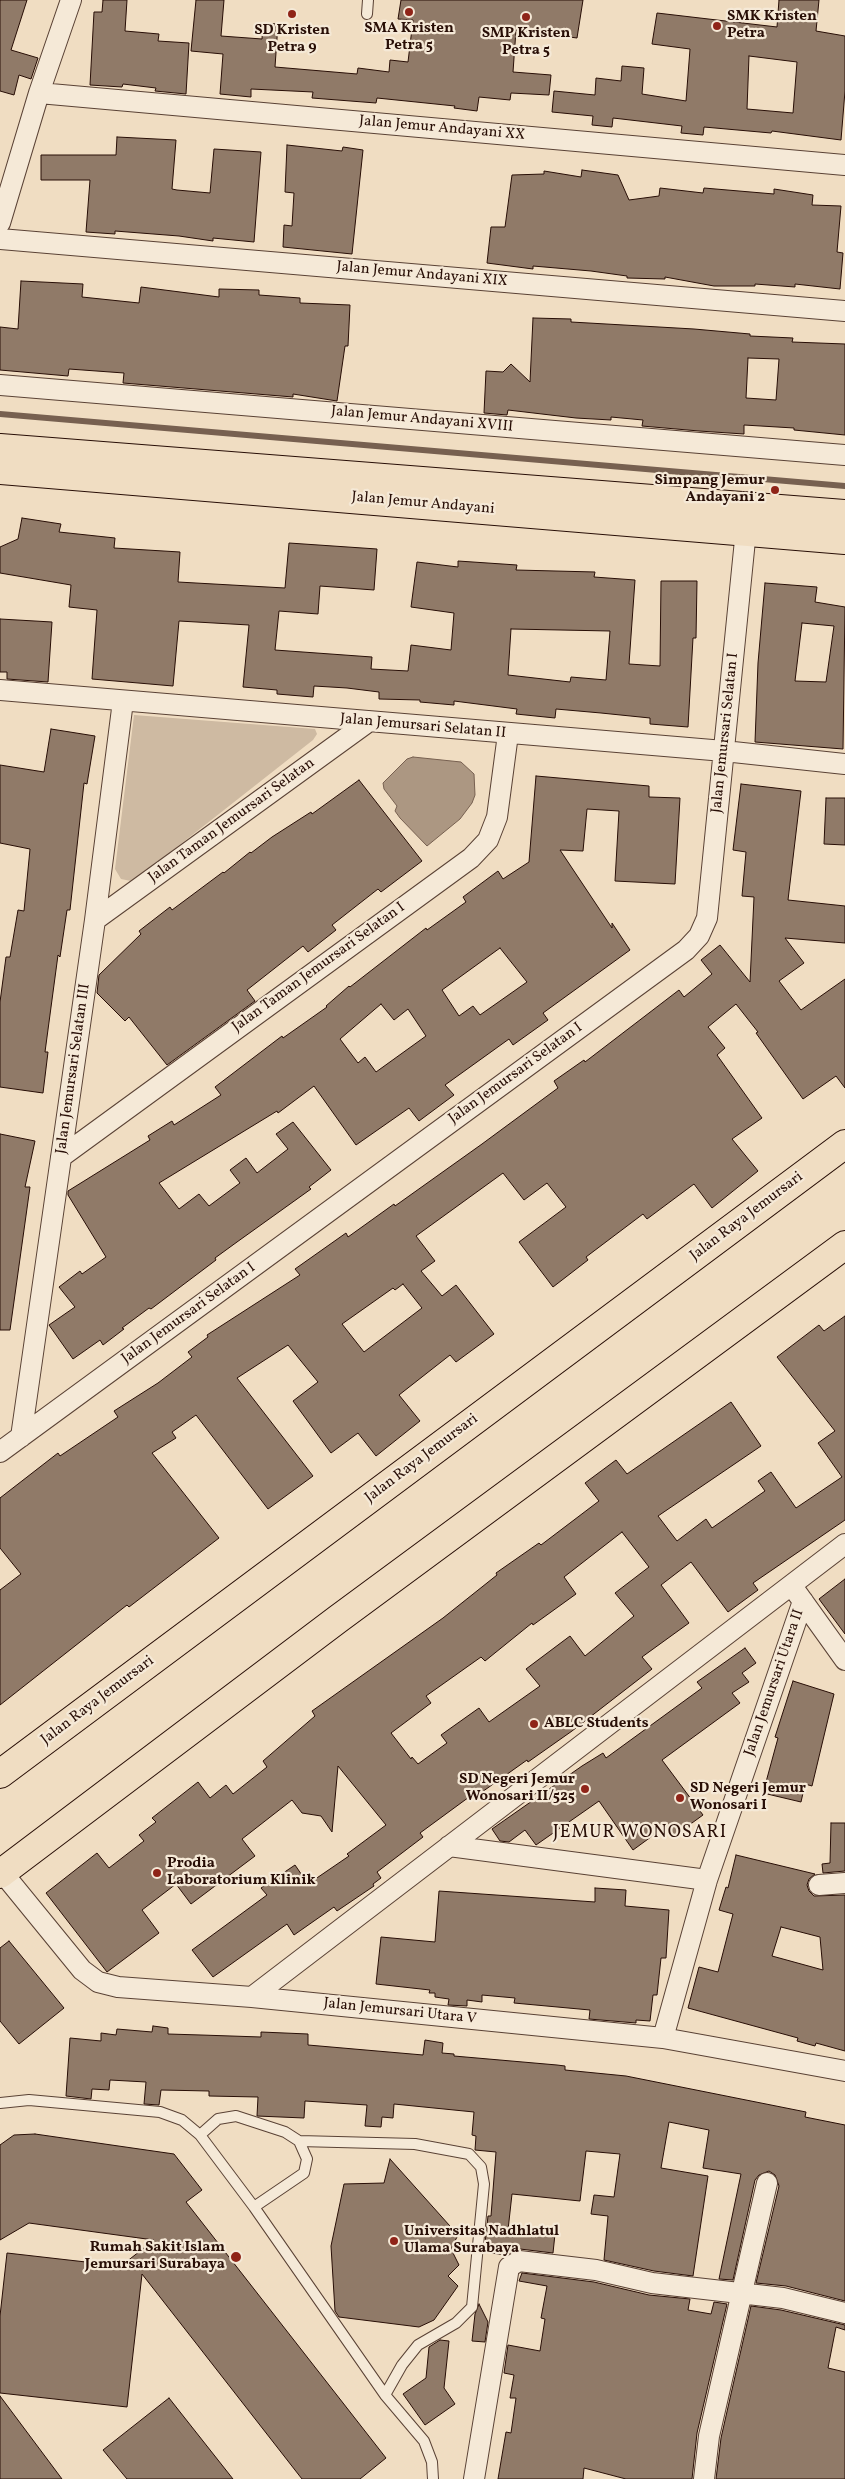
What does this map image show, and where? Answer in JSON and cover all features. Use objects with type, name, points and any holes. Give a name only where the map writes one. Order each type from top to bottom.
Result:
[{"type":"main road","name":"Jalan Jemur Andayani","points":[[0,448],[845,514]]},
{"type":"main road","name":"Jalan Jemur Andayani","points":[[0,470],[746,530],[845,540]]},
{"type":"main road","name":"Jalan Raya Jemursari","points":[[0,1774],[845,1144]]},
{"type":"main road","points":[[1,1873],[338,1619],[845,1245]]},
{"type":"street","points":[[0,223],[39,92],[71,0]]},
{"type":"street","name":"Jalan Jemur Andayani XX","points":[[39,92],[845,166]]},
{"type":"street","name":"Jalan Jemur Andayani XIX","points":[[0,239],[845,311]]},
{"type":"street","name":"Jalan Jemur Andayani XVIII","points":[[0,386],[845,455]]},
{"type":"street","name":"Jalan Jemursari Selatan I","points":[[0,1452],[686,950],[699,936],[707,918],[746,530]]},
{"type":"street","name":"Jalan Jemursari Selatan II","points":[[0,690],[724,751],[845,764]]},
{"type":"street","name":"Jalan Jemursari Selatan III","points":[[21,1437],[95,920],[123,700]]},
{"type":"street","name":"Jalan Taman Jemursari Selatan","points":[[95,920],[368,722]]},
{"type":"street","name":"Jalan Taman Jemursari Selatan I","points":[[61,1157],[471,858],[488,840],[497,816],[508,734]]},
{"type":"street","points":[[252,1997],[790,1584],[845,1544]]},
{"type":"street","points":[[790,1584],[845,1660]]},
{"type":"street","name":"Jalan Jemursari Utara II","points":[[664,2038],[708,1880],[803,1601]]},
{"type":"street","points":[[449,1846],[708,1880]]},
{"type":"street","name":"Jalan Jemursari Utara V","points":[[1,1873],[82,1970],[98,1982],[118,1987],[252,1997],[664,2038],[845,2071]]},
{"type":"street","points":[[819,1885],[845,1884]]},
{"type":"street","points":[[704,2479],[709,2436],[740,2294],[767,2183]]},
{"type":"street","points":[[474,2479],[509,2267],[512,2264],[525,2261],[596,2270],[652,2283],[783,2298],[845,2314]]},
{"type":"lane","points":[[367,14],[368,0]]},
{"type":"lane","points":[[0,2103],[29,2100],[160,2112],[182,2120],[200,2135],[254,2208],[385,2395],[424,2441],[432,2462],[433,2479]]},
{"type":"lane","points":[[200,2135],[218,2119],[236,2116],[286,2132],[299,2141],[307,2159],[304,2172],[254,2208]]},
{"type":"lane","points":[[299,2141],[415,2144],[469,2154],[481,2167],[484,2184],[472,2307],[456,2323],[418,2345],[402,2365],[385,2395]]},
{"type":"shaded area","points":[[134,715],[315,729],[317,734],[313,740],[135,880],[131,881],[121,879],[115,869]]},
{"type":"shaded area","points":[[413,757],[461,762],[474,774],[475,795],[472,803],[460,819],[427,846],[395,811],[397,806],[384,789],[383,783],[407,759]]},
{"type":"building","points":[[0,0],[27,0],[11,50],[38,58],[31,79],[19,75],[14,95],[0,91]]},
{"type":"building","points":[[103,0],[127,0],[125,31],[159,34],[158,41],[189,43],[186,94],[155,91],[156,88],[123,84],[122,87],[90,85],[94,12],[102,12]]},
{"type":"building","points":[[196,0],[224,0],[221,36],[262,39],[263,23],[278,24],[275,67],[357,74],[358,68],[389,72],[390,60],[408,62],[413,20],[398,19],[401,0],[583,0],[577,38],[516,30],[513,72],[551,75],[549,95],[511,93],[510,100],[479,97],[477,111],[454,108],[455,106],[377,98],[376,103],[312,98],[313,92],[251,89],[251,97],[220,94],[223,54],[191,51]]},
{"type":"building","points":[[779,0],[819,0],[816,31],[845,36],[845,91],[841,140],[772,131],[771,133],[704,127],[703,135],[681,133],[682,126],[613,118],[612,127],[592,125],[593,116],[552,112],[554,91],[595,95],[596,78],[621,81],[622,66],[644,68],[642,94],[686,101],[690,49],[652,44],[657,13],[777,27]],"holes":[[[749,56],[797,62],[793,113],[747,109]]]},
{"type":"building","points":[[117,137],[176,140],[172,189],[177,190],[210,193],[214,149],[261,152],[254,242],[213,238],[213,241],[179,236],[115,231],[115,234],[86,232],[90,180],[41,180],[41,155],[116,155]]},
{"type":"building","points":[[287,145],[342,151],[343,147],[363,150],[352,254],[283,247],[284,225],[292,226],[294,193],[285,192]]},
{"type":"building","points":[[582,170],[618,175],[629,200],[659,196],[660,188],[703,193],[704,188],[774,194],[774,189],[813,195],[812,205],[841,206],[837,252],[843,253],[840,289],[795,284],[795,287],[755,284],[755,286],[714,286],[665,277],[665,279],[627,278],[627,276],[591,271],[533,266],[533,269],[487,263],[491,227],[505,227],[512,175],[544,174],[544,171],[581,177]]},
{"type":"building","points":[[21,281],[83,284],[82,297],[139,303],[141,287],[219,297],[219,289],[259,290],[259,295],[300,298],[300,303],[350,305],[348,346],[345,346],[337,401],[293,394],[293,397],[123,383],[124,373],[69,369],[68,376],[0,370],[0,327],[18,329]]},
{"type":"building","points":[[533,318],[571,319],[571,322],[694,329],[750,334],[750,336],[793,338],[792,342],[845,344],[845,435],[794,430],[794,428],[744,425],[744,434],[642,426],[643,420],[611,417],[611,420],[576,418],[508,410],[507,415],[484,413],[486,371],[503,372],[511,364],[530,382]],"holes":[[[748,358],[779,359],[776,400],[746,398]]]},
{"type":"building","points":[[22,518],[61,524],[59,532],[115,538],[114,548],[180,552],[178,582],[285,588],[289,543],[377,549],[374,590],[320,586],[318,614],[279,611],[275,650],[372,657],[371,669],[408,671],[411,645],[451,650],[454,613],[411,607],[417,562],[458,567],[458,561],[517,565],[516,570],[595,572],[594,577],[635,580],[629,664],[660,666],[661,581],[697,581],[696,638],[693,638],[688,727],[650,724],[650,718],[601,713],[556,709],[555,718],[516,714],[517,709],[454,701],[454,705],[420,702],[420,700],[379,699],[379,692],[347,688],[314,686],[313,697],[277,694],[277,690],[243,687],[249,625],[179,621],[173,686],[92,679],[97,610],[69,607],[71,585],[0,573],[0,547],[18,539]],"holes":[[[511,629],[610,631],[606,680],[571,677],[570,682],[508,675]]]},
{"type":"building","points":[[765,583],[817,587],[815,602],[845,607],[843,749],[755,742],[758,663]],"holes":[[[802,623],[834,626],[826,682],[795,681]]]},
{"type":"building","points":[[0,619],[52,622],[48,682],[7,679],[7,672],[0,672]]},
{"type":"building","points":[[51,729],[95,736],[87,784],[84,783],[70,910],[67,910],[60,957],[58,955],[45,1052],[48,1052],[43,1093],[0,1087],[0,1002],[6,957],[10,957],[18,910],[24,911],[30,849],[0,843],[0,765],[44,772]]},
{"type":"building","points":[[536,776],[649,786],[649,797],[680,798],[675,884],[615,881],[619,811],[587,809],[583,851],[560,850],[612,928],[612,923],[630,950],[543,1013],[548,1020],[513,1045],[509,1039],[445,1085],[454,1095],[419,1121],[409,1108],[356,1145],[314,1086],[278,1113],[277,1111],[159,1183],[179,1209],[199,1194],[209,1206],[240,1183],[230,1170],[246,1158],[257,1173],[288,1149],[276,1134],[293,1122],[331,1170],[309,1187],[311,1189],[215,1258],[216,1260],[151,1309],[149,1308],[122,1328],[124,1329],[103,1345],[100,1340],[73,1359],[49,1325],[75,1307],[59,1287],[80,1271],[82,1274],[106,1257],[68,1195],[68,1191],[150,1140],[148,1136],[172,1121],[174,1125],[221,1095],[215,1087],[282,1036],[283,1038],[327,1007],[349,986],[426,928],[427,930],[466,902],[463,897],[498,871],[503,879],[529,862]],"holes":[[[500,948],[527,982],[480,1015],[473,1006],[459,1016],[442,990]],[[381,1004],[394,1020],[408,1009],[426,1036],[376,1072],[365,1057],[358,1063],[340,1039]]]},
{"type":"building","points":[[359,780],[422,861],[381,892],[378,889],[332,925],[336,930],[308,952],[303,946],[247,990],[255,1001],[167,1065],[129,1017],[125,1021],[97,993],[99,975],[141,934],[139,931],[170,907],[172,910],[250,852],[311,812],[312,814]]},
{"type":"building","points":[[741,784],[801,791],[788,900],[845,906],[845,943],[785,938],[804,963],[779,981],[801,1010],[845,979],[845,1088],[836,1076],[803,1099],[756,1033],[758,1032],[736,1004],[708,1027],[725,1048],[717,1055],[762,1118],[732,1139],[758,1171],[712,1208],[694,1184],[647,1219],[643,1214],[586,1257],[588,1260],[553,1287],[519,1242],[566,1207],[547,1183],[524,1200],[503,1173],[416,1236],[435,1261],[421,1271],[442,1296],[456,1285],[494,1334],[456,1362],[450,1355],[399,1395],[420,1421],[376,1456],[358,1433],[331,1453],[293,1401],[318,1382],[288,1345],[237,1378],[313,1476],[268,1509],[196,1415],[172,1432],[176,1438],[152,1453],[219,1538],[129,1607],[127,1605],[0,1705],[0,1590],[21,1574],[0,1548],[0,1498],[58,1453],[60,1456],[118,1417],[114,1411],[158,1383],[192,1357],[188,1352],[208,1337],[207,1335],[300,1275],[295,1269],[346,1233],[348,1237],[394,1204],[395,1206],[482,1144],[558,1088],[554,1081],[584,1060],[585,1062],[679,990],[684,997],[712,974],[701,960],[720,945],[750,982],[754,897],[742,896],[746,852],[733,850]],"holes":[[[403,1284],[422,1308],[364,1352],[342,1324],[393,1288],[395,1290]]]},
{"type":"building","points":[[826,798],[845,798],[845,845],[824,844]]},
{"type":"building","points":[[0,1134],[35,1141],[25,1187],[30,1187],[10,1330],[0,1330]]},
{"type":"building","points":[[845,1316],[845,1520],[753,1583],[758,1590],[728,1612],[691,1562],[661,1585],[689,1623],[642,1657],[652,1669],[572,1731],[482,1792],[480,1789],[420,1833],[423,1837],[377,1872],[381,1878],[373,1884],[374,1886],[337,1911],[334,1907],[294,1935],[287,1924],[213,1977],[192,1950],[267,1895],[261,1888],[295,1865],[308,1884],[349,1856],[347,1854],[386,1825],[338,1766],[332,1832],[321,1816],[302,1813],[292,1800],[242,1839],[255,1856],[191,1904],[176,1884],[142,1910],[159,1933],[107,1972],[46,1893],[97,1853],[109,1868],[144,1841],[139,1835],[156,1822],[152,1818],[198,1782],[210,1798],[226,1785],[233,1794],[267,1767],[263,1761],[315,1716],[312,1711],[443,1618],[497,1575],[496,1573],[539,1543],[541,1545],[599,1501],[585,1483],[616,1460],[627,1474],[731,1402],[761,1446],[658,1516],[677,1541],[706,1519],[712,1528],[765,1491],[758,1481],[771,1472],[796,1508],[842,1477],[818,1443],[835,1431],[777,1357],[819,1325],[824,1331]],"holes":[[[622,1532],[649,1567],[615,1593],[634,1616],[585,1656],[570,1636],[526,1669],[540,1686],[489,1722],[479,1708],[441,1735],[447,1743],[418,1764],[412,1757],[411,1759],[391,1733],[431,1703],[426,1696],[481,1657],[485,1661],[532,1623],[533,1625],[576,1594],[564,1577]]]},
{"type":"building","points":[[845,1579],[845,1634],[819,1599]]},
{"type":"building","points":[[745,1648],[756,1663],[742,1673],[749,1682],[732,1693],[740,1703],[662,1760],[703,1815],[674,1836],[666,1826],[633,1850],[599,1801],[536,1845],[525,1830],[509,1842],[500,1841],[492,1829],[582,1766],[603,1753],[606,1758],[702,1688],[697,1682]]},
{"type":"building","points":[[793,1681],[834,1694],[812,1786],[805,1784],[801,1802],[763,1793],[778,1738],[775,1737]]},
{"type":"building","points":[[831,1823],[845,1823],[845,1871],[823,1873],[822,1864],[830,1863]]},
{"type":"building","points":[[736,1855],[815,1874],[809,1879],[807,1885],[809,1891],[814,1896],[845,1895],[845,2051],[816,2043],[815,2046],[797,2041],[798,2038],[688,2008],[699,1967],[718,1972],[733,1914],[719,1910],[726,1887],[728,1888]],"holes":[[[781,1927],[820,1937],[823,1970],[772,1956]]]},
{"type":"building","points":[[595,1888],[626,1890],[625,1906],[669,1910],[666,1958],[661,1958],[657,1995],[653,1995],[650,2021],[636,2020],[636,2023],[589,2019],[590,2010],[514,2003],[515,1998],[482,1995],[482,2002],[467,2000],[467,2006],[448,2005],[449,1999],[435,1997],[435,1993],[429,1993],[430,1990],[376,1984],[381,1937],[435,1942],[439,1891],[595,1902]]},
{"type":"building","points":[[9,1941],[64,2008],[19,2044],[0,2021],[0,1948]]},
{"type":"building","points":[[153,2026],[168,2028],[168,2034],[261,2037],[261,2032],[308,2034],[308,2045],[423,2055],[425,2040],[443,2043],[442,2053],[454,2054],[454,2056],[557,2065],[565,2066],[565,2070],[626,2076],[806,2112],[805,2117],[845,2125],[845,2301],[786,2286],[756,2283],[779,2186],[775,2175],[769,2171],[759,2175],[755,2180],[733,2280],[719,2279],[741,2174],[703,2168],[709,2130],[669,2122],[661,2168],[708,2176],[693,2276],[654,2271],[604,2260],[608,2216],[591,2214],[594,2195],[614,2197],[620,2154],[586,2151],[580,2201],[512,2194],[508,2230],[555,2234],[553,2253],[520,2249],[506,2255],[484,2252],[488,2216],[491,2216],[496,2152],[475,2150],[476,2136],[472,2135],[474,2112],[394,2104],[393,2118],[382,2117],[381,2127],[365,2126],[367,2105],[305,2101],[304,2118],[257,2116],[258,2097],[209,2096],[209,2091],[161,2090],[159,2105],[144,2104],[146,2082],[110,2080],[109,2090],[92,2089],[91,2099],[66,2096],[70,2038],[101,2041],[101,2033],[116,2035],[117,2029],[152,2032]]},
{"type":"building","points":[[35,2134],[174,2154],[202,2190],[186,2202],[386,2458],[360,2479],[302,2479],[142,2274],[127,2407],[0,2393],[0,2316],[7,2253],[121,2266],[154,2240],[29,2223],[0,2240],[0,2145],[14,2135]]},
{"type":"building","name":"Universitas Nadhlatul Ulama Surabaya","points":[[390,2159],[458,2235],[451,2249],[459,2265],[448,2276],[458,2286],[434,2320],[419,2327],[339,2317],[335,2311],[331,2246],[344,2184],[384,2183]]},
{"type":"building","points":[[522,2273],[594,2282],[649,2295],[690,2299],[688,2310],[711,2314],[714,2302],[727,2304],[697,2433],[692,2479],[626,2479],[584,2468],[583,2479],[498,2479],[506,2432],[511,2433],[516,2398],[510,2398],[514,2375],[504,2373],[508,2345],[540,2351],[545,2319],[541,2318],[547,2286],[519,2281]]},
{"type":"building","points":[[479,2304],[488,2322],[485,2342],[472,2341],[475,2314]]},
{"type":"building","points":[[751,2306],[781,2310],[845,2325],[845,2330],[836,2327],[828,2368],[845,2372],[845,2479],[716,2479],[721,2438]]},
{"type":"building","points":[[440,2340],[449,2341],[444,2388],[455,2404],[425,2425],[403,2394],[426,2378],[429,2347]]},
{"type":"building","points":[[0,2396],[62,2479],[0,2479]]},
{"type":"building","points":[[169,2398],[233,2479],[127,2479],[103,2450]]},
{"type":"waterway","points":[[0,414],[845,486]]},
{"type":"place","name":"SMA Kristen Petra 5","points":[[409,12]]},
{"type":"place","name":"SD Kristen Petra 9","points":[[292,14]]},
{"type":"place","name":"SMP Kristen Petra 5","points":[[526,17]]},
{"type":"place","name":"SMK Kristen Petra","points":[[717,26]]},
{"type":"place","name":"Simpang Jemur Andayani 2","points":[[775,490]]},
{"type":"place","name":"ABLC Students","points":[[534,1724]]},
{"type":"place","name":"SD Negeri Jemur Wonosari II/525","points":[[585,1789]]},
{"type":"place","name":"SD Negeri Jemur Wonosari I","points":[[680,1798]]},
{"type":"place","name":"Prodia Laboratorium Klinik","points":[[157,1873]]},
{"type":"place","name":"Universitas Nadhlatul Ulama Surabaya","points":[[394,2241]]},
{"type":"place","name":"Rumah Sakit Islam Jemursari Surabaya","points":[[236,2257]]},
{"type":"district","name":"JEMUR WONOSARI","points":[[640,1834]]}]
